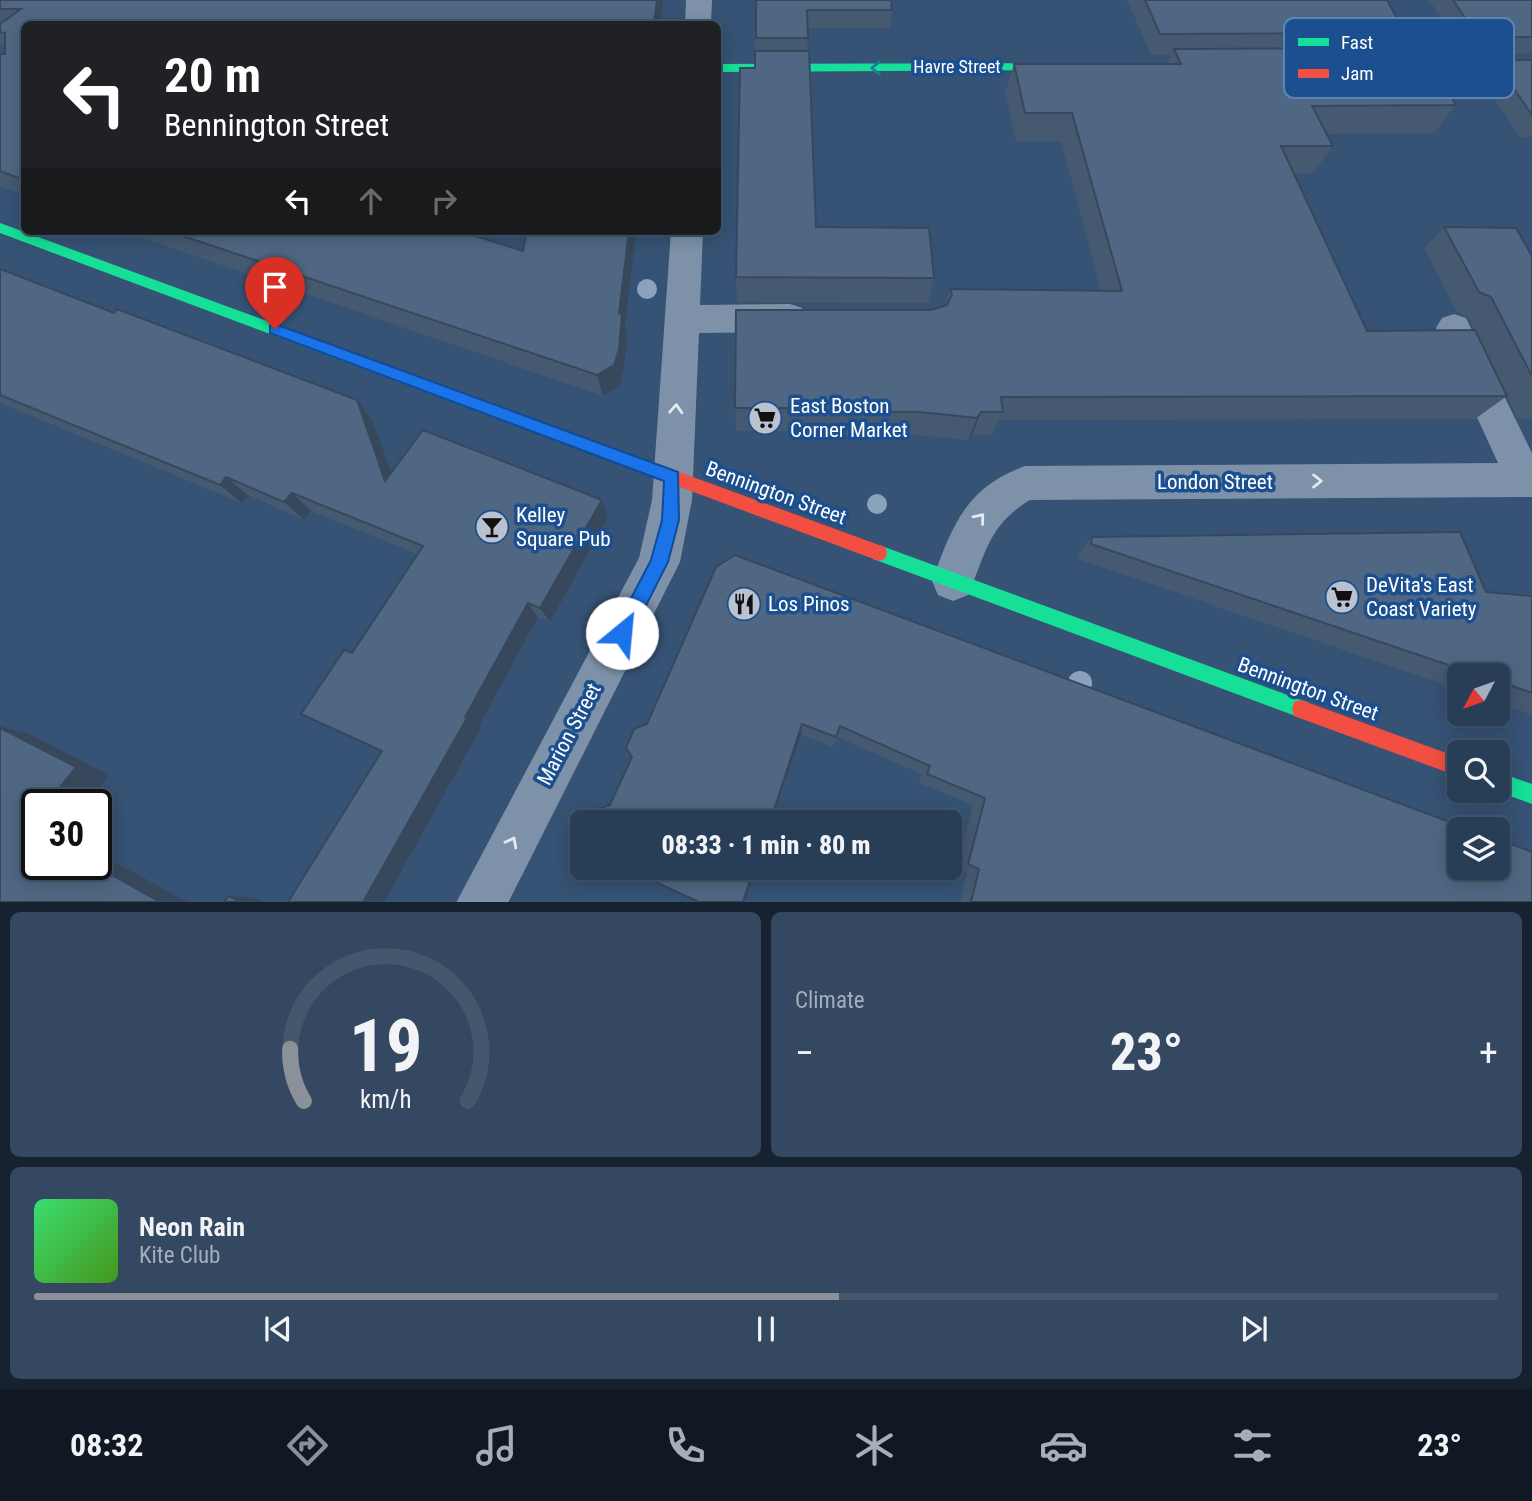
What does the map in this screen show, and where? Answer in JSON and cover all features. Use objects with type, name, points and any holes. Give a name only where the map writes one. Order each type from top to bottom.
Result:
[{"type":"main road","points":[[1514,65],[1532,65]]},
{"type":"main road","name":"Havre Street","points":[[721,68],[1086,67]]},
{"type":"main road","name":"Bennington Street","points":[[0,228],[1447,763]]},
{"type":"main road","points":[[1510,786],[1532,794]]},
{"type":"street","points":[[698,21],[699,0]]},
{"type":"street","name":"Marion Street","points":[[481,902],[659,562],[670,520],[687,235]]},
{"type":"street","points":[[683,319],[820,318]]},
{"type":"street","points":[[1454,328],[1528,480]]},
{"type":"street","name":"London Street","points":[[953,580],[972,528],[996,499],[1025,483],[1528,480]]},
{"type":"building","points":[[0,0],[657,0],[654,21],[21,21],[21,179],[0,171],[0,54],[5,54],[5,33],[0,32],[0,24],[21,9],[0,9]]},
{"type":"building","points":[[756,0],[891,0],[892,10],[807,10],[808,38],[756,38]]},
{"type":"building","points":[[1145,0],[1387,0],[1397,18],[1284,18],[1284,33],[1160,34]]},
{"type":"building","points":[[1453,0],[1532,0],[1532,37],[1514,37],[1514,18],[1465,18]]},
{"type":"building","points":[[1174,49],[1284,49],[1284,98],[1452,98],[1456,105],[1312,106],[1333,146],[1281,146],[1367,331],[1475,330],[1507,396],[1001,397],[1003,412],[981,412],[977,418],[920,412],[788,412],[789,408],[735,408],[736,310],[932,310],[947,305],[952,295],[950,289],[1122,291],[1072,113],[1025,113],[1014,64],[1181,64]]},
{"type":"building","points":[[755,51],[809,51],[816,227],[929,228],[934,278],[736,277],[740,68],[755,68]]},
{"type":"building","points":[[1514,60],[1532,60],[1532,115],[1514,89]]},
{"type":"building","points":[[1444,227],[1516,228],[1532,256],[1532,376],[1491,297],[1479,292]]},
{"type":"building","points":[[180,235],[473,235],[523,251],[526,235],[629,235],[619,313],[622,314],[619,349],[614,365],[597,375]]},
{"type":"building","points":[[0,269],[114,313],[117,309],[357,400],[385,481],[423,430],[602,500],[540,608],[528,603],[465,717],[467,718],[363,902],[288,902],[382,751],[301,714],[344,650],[352,653],[423,546],[292,493],[284,502],[226,477],[220,485],[0,395]]},
{"type":"building","points":[[1460,532],[1486,592],[1532,596],[1532,693],[1510,685],[1510,663],[1447,664],[1091,544],[1092,537]]},
{"type":"building","points":[[735,555],[1447,821],[1447,880],[1510,880],[1510,844],[1532,852],[1532,902],[971,902],[979,869],[968,864],[985,798],[927,774],[930,766],[840,726],[836,737],[802,724],[774,810],[598,810],[610,805],[632,757],[626,748],[634,729],[647,724],[716,567]]},
{"type":"building","points":[[0,728],[76,767],[59,789],[21,789],[21,880],[112,880],[112,875],[160,902],[0,902]]},
{"type":"building","points":[[651,880],[750,880],[743,902],[699,902]]},
{"type":"building","points":[[229,896],[240,902],[224,902]]},
{"type":"traffic: fast","points":[[1514,65],[1532,65]]},
{"type":"traffic: fast","points":[[721,68],[1064,67]]},
{"type":"traffic: fast","points":[[0,228],[529,424]]},
{"type":"traffic: fast","points":[[879,553],[1301,709]]},
{"type":"traffic: fast","points":[[1510,786],[1532,794]]},
{"type":"traffic: jam","points":[[529,424],[879,553]]},
{"type":"traffic: jam","points":[[1301,709],[1447,763]]},
{"type":"place","name":"East Boston Corner Market","points":[[765,418]]},
{"type":"place","name":"Kelley Square Pub","points":[[492,527]]},
{"type":"place","name":"DeVita's East Coast Variety","points":[[1342,597]]},
{"type":"place","name":"Los Pinos","points":[[744,604]]},
{"type":"route","points":[[275,329],[672,477],[672,500],[666,542],[659,562],[622,633]]}]
